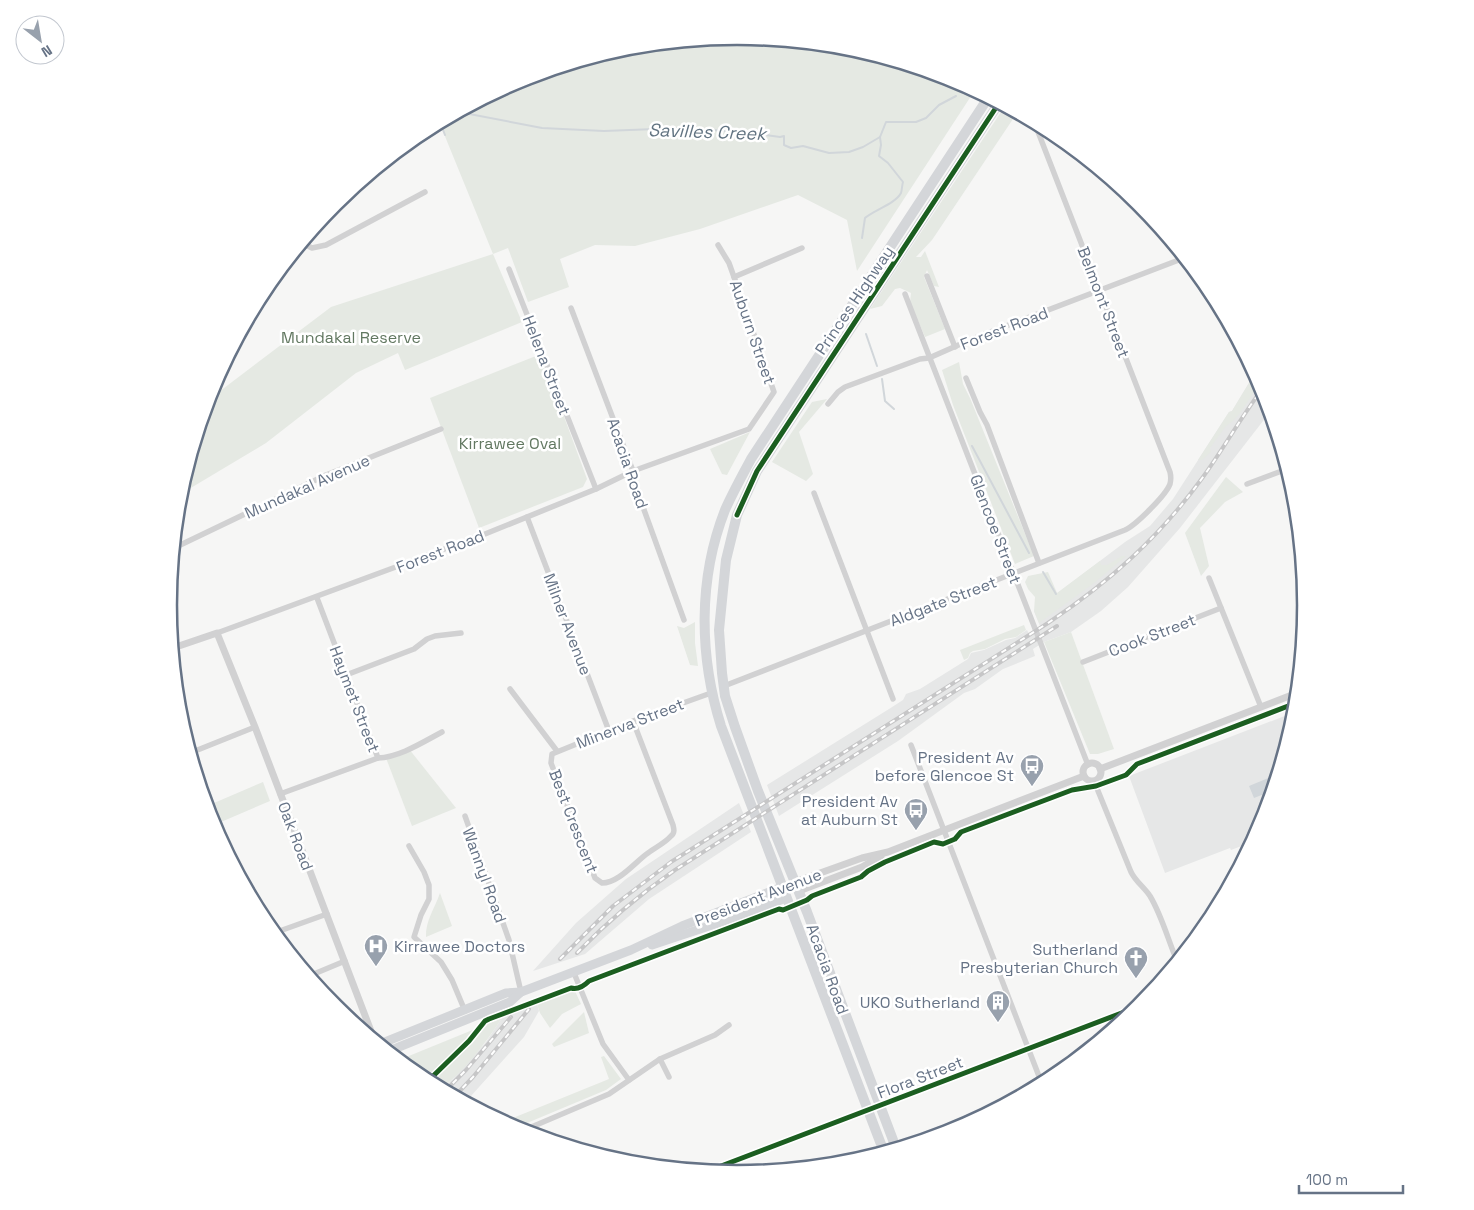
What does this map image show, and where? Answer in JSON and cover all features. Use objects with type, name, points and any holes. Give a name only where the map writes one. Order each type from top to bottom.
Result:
[{"type":"highway","name":"Princes Highway","points":[[748,799],[725,739],[711,693],[707,672],[704,631],[708,580],[725,510],[751,459],[779,415],[985,103]]},
{"type":"highway","name":"Princes Highway","points":[[758,791],[734,727],[724,686],[719,630],[722,585],[730,537],[737,516],[757,470],[995,109]]},
{"type":"highway","name":"Acacia Road","points":[[758,791],[797,887],[894,1142]]},
{"type":"highway","name":"Acacia Road","points":[[748,799],[882,1146]]},
{"type":"highway","name":"President Avenue","points":[[782,887],[797,887]]},
{"type":"highway","name":"President Avenue","points":[[786,898],[797,887]]},
{"type":"main road","name":"President Avenue","points":[[387,1041],[506,993],[521,992],[574,973],[631,950],[675,929],[782,887]]},
{"type":"main road","name":"President Avenue","points":[[631,950],[721,922],[786,898]]},
{"type":"main road","name":"President Avenue","points":[[396,1049],[510,1002],[521,992]]},
{"type":"street","name":"Belmont Street","points":[[1039,133],[1170,472],[1171,480]]},
{"type":"street","points":[[308,246],[312,248],[326,245],[425,192]]},
{"type":"street","name":"Auburn Street","points":[[705,446],[749,429],[774,392],[729,263],[718,245]]},
{"type":"street","points":[[734,277],[802,248]]},
{"type":"street","name":"Forest Road","points":[[828,404],[845,387],[920,359],[929,358],[1178,260]]},
{"type":"street","name":"Helena Street","points":[[509,268],[596,489]]},
{"type":"street","points":[[927,276],[955,347]]},
{"type":"street","name":"Glencoe Street","points":[[905,294],[1088,765]]},
{"type":"street","name":"Acacia Road","points":[[570,308],[634,471],[635,485],[684,620]]},
{"type":"street","name":"Glencoe Street","points":[[966,378],[987,425],[1039,563]]},
{"type":"street","name":"Mundakal Avenue","points":[[181,545],[326,475],[441,429]]},
{"type":"street","name":"Forest Road","points":[[178,646],[317,598],[527,517],[596,489],[634,471],[705,446]]},
{"type":"street","points":[[1247,484],[1281,471]]},
{"type":"street","name":"Aldgate Street","points":[[724,686],[1129,528],[1167,490],[1171,480]]},
{"type":"street","points":[[814,493],[893,699]]},
{"type":"street","name":"Milner Avenue","points":[[527,517],[610,731]]},
{"type":"street","points":[[1209,578],[1261,707]]},
{"type":"street","name":"Haymet Street","points":[[280,794],[378,758],[317,598]]},
{"type":"street","name":"Cook Street","points":[[1083,662],[1221,608]]},
{"type":"street","name":"Oak Road","points":[[217,633],[255,727],[370,1027]]},
{"type":"street","points":[[346,675],[414,649],[435,636],[461,633]]},
{"type":"street","points":[[510,689],[557,750]]},
{"type":"street","name":"Minerva Street","points":[[551,756],[557,750],[711,693]]},
{"type":"street","points":[[1100,769],[1289,696]]},
{"type":"street","name":"Best Crescent","points":[[551,756],[551,763],[595,878],[599,882],[608,883],[629,870],[674,832],[674,825],[633,721]]},
{"type":"street","points":[[196,750],[255,727]]},
{"type":"street","points":[[378,758],[386,758],[409,749],[442,732]]},
{"type":"street","points":[[911,745],[1039,1076]]},
{"type":"street","points":[[1094,781],[1084,776],[1084,769],[1088,765],[1095,764],[1100,769]]},
{"type":"street","points":[[1094,781],[1099,777],[1100,769]]},
{"type":"street","name":"President Avenue","points":[[797,887],[862,867],[888,852],[1084,776]]},
{"type":"street","points":[[1094,781],[1135,881],[1147,892],[1153,903],[1174,954]]},
{"type":"street","name":"Wannyl Road","points":[[465,816],[509,940],[521,992]]},
{"type":"street","points":[[409,846],[429,885],[429,899],[421,915],[414,937],[441,962],[452,980],[465,1011]]},
{"type":"street","points":[[282,931],[327,914]]},
{"type":"street","points":[[315,973],[345,961]]},
{"type":"street","points":[[574,973],[603,1044],[629,1080]]},
{"type":"street","name":"Flora Street","points":[[899,1098],[1119,1014]]},
{"type":"street","points":[[534,1126],[609,1094],[660,1059],[715,1034],[729,1025]]},
{"type":"street","points":[[660,1059],[669,1077]]},
{"type":"street","points":[[724,1165],[853,1115]]},
{"type":"shaded area","points":[[1250,382],[1265,419],[1180,528],[1128,587],[1101,611],[1071,632],[1044,642],[1033,649],[1035,656],[1003,669],[975,689],[964,693],[898,741],[779,816],[767,785],[903,700],[906,694],[920,689],[968,659],[971,653],[1015,638],[1027,630],[1029,634],[1040,626],[1034,611],[1125,542],[1150,526],[1173,499],[1229,412],[1232,411]]},
{"type":"shaded area","points":[[1286,716],[1278,750],[1267,785],[1242,846],[1231,850],[1230,848],[1165,873],[1129,776]]},
{"type":"shaded area","points":[[1269,778],[1263,794],[1254,798],[1249,786]]},
{"type":"shaded area","points":[[739,803],[751,832],[649,899],[585,954],[533,971],[576,923],[626,879]]},
{"type":"shaded area","points":[[537,1004],[539,1011],[524,1037],[471,1096],[447,1084],[486,1042],[502,1018]]},
{"type":"green space","points":[[700,46],[774,46],[846,56],[882,64],[917,75],[971,97],[857,271],[847,220],[798,195],[700,229],[635,246],[595,245],[560,259],[569,287],[528,302],[508,248],[493,254],[442,129],[489,103],[557,75],[592,64],[664,50]]},
{"type":"green space","points":[[1001,112],[1014,118],[932,240],[916,257],[921,257],[925,251],[939,287],[934,286],[927,270],[924,277],[945,329],[925,337],[910,302],[911,293],[900,288],[895,289],[882,306],[870,309]]},
{"type":"green space","name":"Mundakal Reserve","points":[[493,254],[522,322],[405,370],[398,353],[356,373],[266,443],[190,489],[196,460],[220,391],[331,307]]},
{"type":"green space","name":"Kirrawee Oval","points":[[541,354],[587,479],[583,487],[479,528],[430,398]]},
{"type":"green space","points":[[959,362],[963,384],[1034,556],[1015,564],[953,405],[942,370]]},
{"type":"green space","points":[[1250,382],[1254,392],[1240,413],[1226,426],[1210,448],[1211,452],[1202,460],[1198,460],[1229,412],[1232,411]]},
{"type":"green space","points":[[827,399],[799,432],[813,474],[806,481],[772,462],[812,402]]},
{"type":"green space","points":[[750,432],[727,475],[722,474],[710,449]]},
{"type":"green space","points":[[1226,477],[1243,492],[1225,502],[1200,528],[1209,566],[1201,576],[1185,533]]},
{"type":"green space","points":[[1122,556],[1126,556],[1094,583],[1039,623],[1034,611],[1035,597],[1025,582],[1028,576],[1048,572],[1057,593],[1100,561],[1101,565],[1107,565]]},
{"type":"green space","points":[[695,622],[698,666],[690,665],[677,626],[684,628]]},
{"type":"green space","points":[[1024,625],[1026,630],[1016,637],[1005,639],[985,649],[973,651],[964,660],[960,650]]},
{"type":"green space","points":[[1071,632],[1114,749],[1098,754],[1090,754],[1044,642]]},
{"type":"green space","points":[[409,749],[456,808],[412,826],[386,758]]},
{"type":"green space","points":[[263,782],[270,801],[221,822],[214,803]]},
{"type":"green space","points":[[440,893],[452,926],[426,937],[429,920]]},
{"type":"green space","points":[[574,989],[581,1004],[562,1014],[550,1028],[540,1013],[537,1004]]},
{"type":"green space","points":[[584,1012],[589,1033],[554,1047],[552,1044]]},
{"type":"green space","points":[[502,1018],[474,1056],[447,1084],[407,1057]]},
{"type":"green space","points":[[604,1056],[621,1079],[606,1090],[526,1123],[513,1118],[609,1079],[601,1057]]},
{"type":"waterway","name":"Savilles Creek","points":[[469,114],[542,128],[604,131],[681,128],[784,136],[784,145],[791,148],[803,146],[829,153],[849,152],[863,147],[880,137],[886,122],[916,122],[926,118],[939,105],[956,96]]},
{"type":"waterway","name":"Savilles Creek","points":[[443,129],[445,135]]},
{"type":"waterway","points":[[862,238],[865,218],[889,204],[898,197],[902,190],[903,182],[888,163],[879,156],[880,137]]},
{"type":"waterway","points":[[866,334],[877,366]]},
{"type":"waterway","points":[[882,379],[885,401],[894,409]]},
{"type":"waterway","points":[[972,446],[1029,553]]},
{"type":"waterway","points":[[1043,572],[1056,594]]},
{"type":"railway","points":[[560,959],[613,906],[671,862],[1048,623],[1112,575],[1132,558],[1169,520],[1211,466],[1256,397]]},
{"type":"railway","points":[[577,953],[624,909],[675,870],[1057,626]]},
{"type":"railway","points":[[459,1091],[529,1009]]},
{"type":"railway","points":[[450,1086],[511,1017]]},
{"type":"cycle path","points":[[737,515],[757,471],[995,109]]},
{"type":"cycle path","points":[[434,1076],[489,1019],[571,988],[581,987],[589,981],[779,909],[783,910],[812,896],[861,877],[885,862],[934,842],[943,844],[955,839],[961,832],[1072,790],[1096,786],[1126,775],[1137,764],[1287,706]]},
{"type":"cycle path","points":[[725,1165],[1119,1014]]},
{"type":"place","name":"President Av before Glencoe St","points":[[1032,787]]},
{"type":"place","name":"President Av at Auburn St","points":[[916,831]]},
{"type":"place","name":"Kirrawee Doctors","points":[[376,967]]},
{"type":"place","name":"Sutherland Presbyterian Church","points":[[1136,979]]},
{"type":"place","name":"UKO Sutherland","points":[[998,1023]]}]
